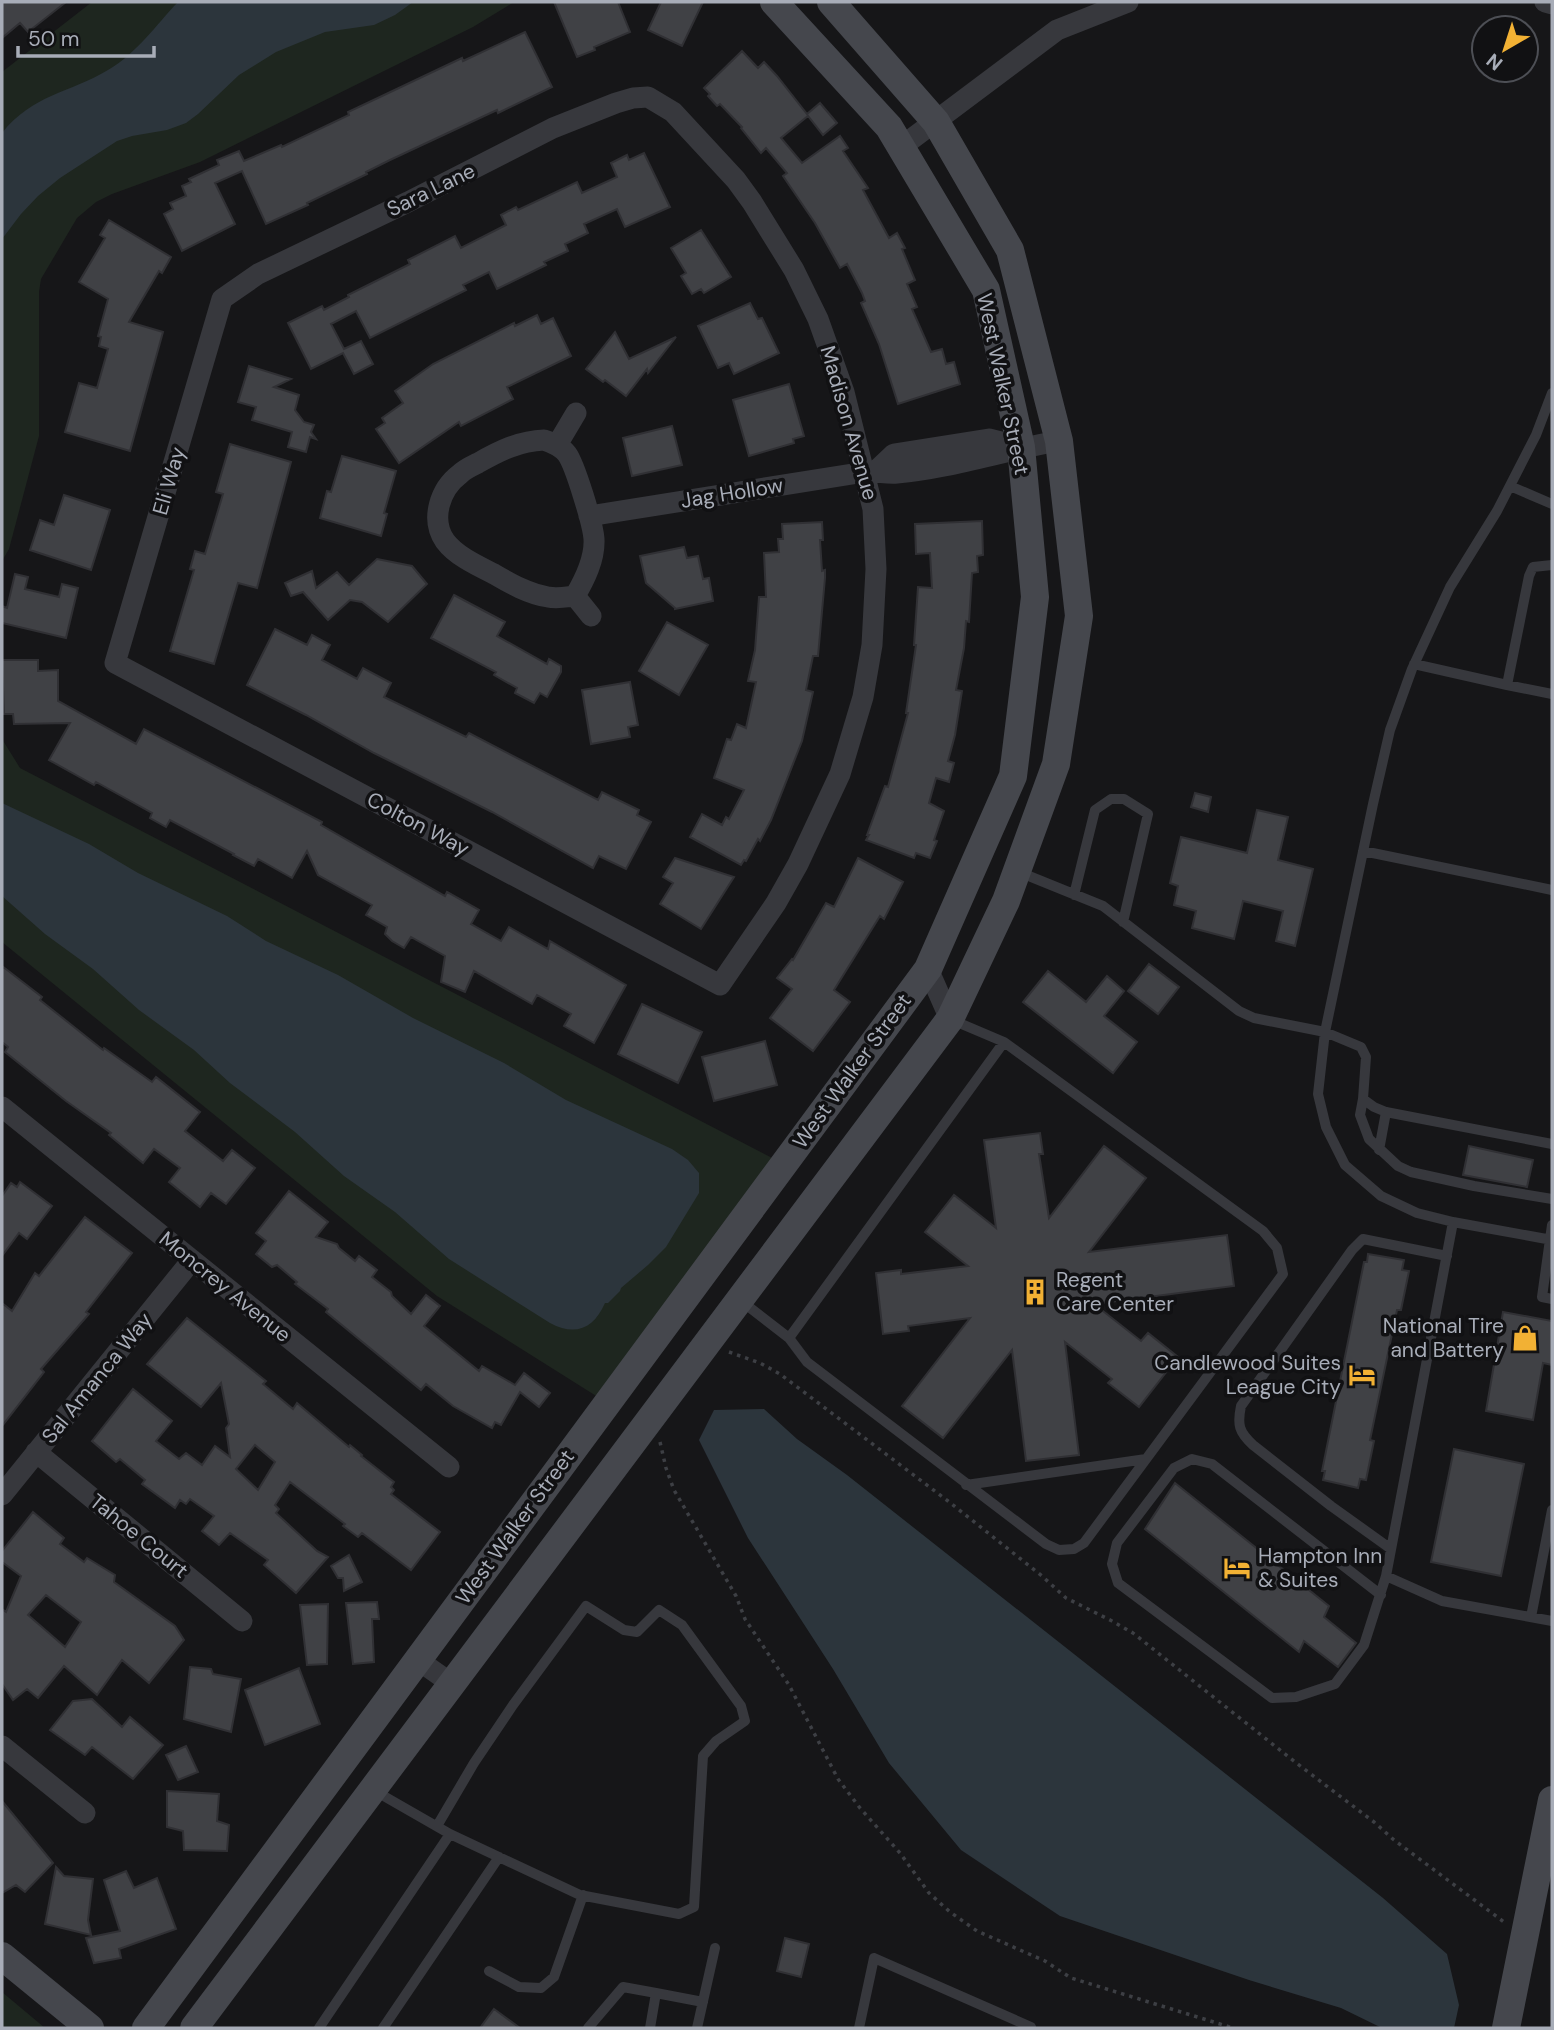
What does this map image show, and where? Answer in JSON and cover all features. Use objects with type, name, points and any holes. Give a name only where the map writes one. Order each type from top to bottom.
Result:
[{"type":"street","name":"West Walker Street","points":[[146,2028],[928,969],[1013,776],[1035,597],[1021,447],[986,290],[889,127],[774,2]]},
{"type":"street","name":"West Walker Street","points":[[194,2028],[950,1019],[1006,901],[1056,764],[1079,616],[1059,442],[1010,250],[936,122],[831,2]]},
{"type":"street","points":[[901,148],[1057,30],[1128,2]]},
{"type":"street","points":[[1545,2],[1552,4]]},
{"type":"street","name":"Sara Lane","points":[[222,299],[258,274],[553,128],[616,103],[648,97]]},
{"type":"street","name":"Madison Avenue","points":[[648,97],[673,111],[719,160],[752,202],[794,270],[818,319],[870,472],[876,569],[872,645],[863,697],[840,774],[798,864],[770,912],[720,985]]},
{"type":"street","name":"Eli Way","points":[[115,663],[222,299]]},
{"type":"street","points":[[557,444],[576,413]]},
{"type":"street","points":[[544,440],[557,444],[568,454],[574,468],[594,539],[587,574],[575,596],[552,598],[534,594],[459,554],[445,541],[438,525],[438,506],[445,489],[459,474],[494,454],[528,441],[544,440]]},
{"type":"street","name":"Jag Hollow","points":[[589,516],[870,472],[895,474],[992,457],[1021,447],[1059,442]]},
{"type":"street","points":[[575,596],[591,617]]},
{"type":"street","name":"Colton Way","points":[[115,663],[720,985]]},
{"type":"street","points":[[928,969],[950,1019]]},
{"type":"street","name":"Moncrey Avenue","points":[[2,1107],[449,1467]]},
{"type":"street","name":"Sal Amanca Way","points":[[2,1495],[191,1260]]},
{"type":"street","name":"Tahoe Court","points":[[36,1452],[242,1621]]},
{"type":"street","points":[[418,1660],[452,1684]]},
{"type":"street","points":[[2,1746],[85,1813]]},
{"type":"street","points":[[1506,2028],[1552,1800]]},
{"type":"street","points":[[2,1956],[90,2028]]},
{"type":"lane","points":[[1551,1240],[1417,1213],[1381,1196],[1345,1165],[1326,1127],[1318,1094],[1325,1032],[1390,730],[1414,664],[1450,587],[1497,511],[1536,435],[1552,394]]},
{"type":"lane","points":[[1510,486],[1552,504]]},
{"type":"lane","points":[[1507,685],[1529,576],[1534,567],[1552,565]]},
{"type":"lane","points":[[1414,664],[1552,694]]},
{"type":"lane","points":[[1074,894],[1095,810],[1111,799],[1124,799],[1148,814],[1123,922]]},
{"type":"lane","points":[[1363,851],[1552,890]]},
{"type":"lane","points":[[1017,871],[1103,906],[1239,1011],[1254,1018],[1325,1032],[1362,1047],[1366,1057],[1360,1115],[1369,1139],[1398,1166],[1411,1172],[1474,1186],[1552,1199]]},
{"type":"lane","points":[[740,1300],[789,1338],[807,1362],[1046,1544],[1059,1550],[1074,1549],[1084,1543],[1283,1274],[1277,1248],[1263,1231],[1004,1042],[950,1019]]},
{"type":"lane","points":[[789,1338],[1004,1042]]},
{"type":"lane","points":[[1363,1099],[1386,1112],[1552,1144]]},
{"type":"lane","points":[[1379,1150],[1386,1112]]},
{"type":"lane","points":[[1381,1595],[1212,1464],[1192,1459],[1174,1468],[1117,1544],[1112,1564],[1118,1583],[1272,1698],[1296,1697],[1335,1684],[1364,1645],[1381,1595],[1386,1576],[1453,1222]]},
{"type":"lane","points":[[1552,1225],[1542,1297],[1552,1299]]},
{"type":"lane","points":[[1391,1549],[1253,1445],[1242,1434],[1238,1419],[1241,1406],[1352,1250],[1363,1239],[1447,1256]]},
{"type":"lane","points":[[966,1485],[1146,1459]]},
{"type":"lane","points":[[1531,1617],[1552,1510]]},
{"type":"lane","points":[[1386,1576],[1442,1601],[1552,1621]]},
{"type":"lane","points":[[373,1790],[450,1834],[583,1895],[678,1914],[694,1907],[703,1756],[716,1741],[745,1721],[741,1706],[682,1625],[659,1610],[637,1632],[624,1630],[586,1606],[513,1705],[474,1763],[437,1826]]},
{"type":"lane","points":[[319,2028],[450,1834]]},
{"type":"lane","points":[[383,2028],[499,1857]]},
{"type":"lane","points":[[489,1971],[519,1987],[541,1988],[554,1977],[583,1895]]},
{"type":"lane","points":[[697,2028],[715,1948]]},
{"type":"lane","points":[[859,2028],[874,1958],[1034,2028]]},
{"type":"lane","points":[[588,2028],[623,1987],[703,2002]]},
{"type":"lane","points":[[650,2028],[656,1993]]},
{"type":"path","points":[[726,1351],[760,1363],[818,1401],[1020,1558],[1066,1598],[1133,1633],[1404,1848],[1486,1911],[1509,1925]]},
{"type":"path","points":[[659,1440],[674,1490],[736,1596],[745,1619],[789,1685],[838,1779],[900,1853],[929,1893],[976,1931],[1045,1961],[1071,1978],[1233,2028]]},
{"type":"shaded area","points":[[92,2],[514,2],[473,27],[200,162],[112,194],[96,202],[77,218],[41,279],[39,436],[9,549],[2,561],[2,72]]},
{"type":"shaded area","points":[[178,2],[413,2],[374,25],[325,32],[276,52],[239,75],[186,123],[117,141],[60,178],[38,196],[2,239],[2,133],[14,120],[39,102],[94,78],[118,63],[137,47]]},
{"type":"shaded area","points":[[2,739],[20,768],[776,1160],[601,1399],[437,1296],[2,942]]},
{"type":"shaded area","points":[[2,803],[89,844],[138,873],[227,916],[266,941],[338,975],[413,1018],[504,1063],[566,1100],[672,1149],[688,1160],[699,1173],[699,1193],[666,1247],[605,1303],[590,1324],[576,1329],[550,1323],[449,1259],[395,1212],[344,1176],[295,1132],[230,1083],[194,1050],[139,1010],[2,896]]},
{"type":"shaded area","points":[[764,1409],[797,1439],[847,1475],[1383,1898],[1447,1954],[1459,2005],[1454,2028],[1382,2028],[1341,2008],[1060,1916],[961,1850],[889,1763],[833,1669],[748,1538],[699,1440],[714,1410]]},
{"type":"shaded area","points":[[2,1992],[45,2028],[2,2028]]},
{"type":"building","points":[[2,2],[66,2],[28,32],[20,23],[2,38]]},
{"type":"building","points":[[554,2],[618,2],[630,32],[577,57]]},
{"type":"building","points":[[661,2],[703,2],[682,46],[648,30]]},
{"type":"building","points":[[525,32],[552,87],[390,160],[307,203],[308,205],[266,224],[242,171],[215,183],[235,224],[182,251],[164,214],[173,209],[170,203],[186,196],[182,186],[191,182],[189,179],[219,165],[217,160],[239,151],[244,161],[281,145],[282,147],[349,115],[348,112],[462,58],[463,61]]},
{"type":"building","points":[[742,51],[758,68],[764,62],[807,114],[820,103],[837,123],[823,135],[808,116],[781,138],[802,163],[840,136],[848,148],[843,151],[868,188],[863,190],[889,238],[897,233],[905,248],[902,249],[915,280],[907,284],[917,307],[912,309],[931,352],[942,349],[946,364],[954,362],[960,384],[898,404],[879,344],[861,303],[865,301],[847,264],[840,268],[815,223],[783,176],[787,173],[766,148],[761,153],[742,127],[720,104],[717,106],[704,88]]},
{"type":"building","points":[[644,153],[670,207],[625,227],[617,209],[584,224],[588,233],[565,244],[568,251],[544,262],[546,265],[497,289],[489,272],[463,285],[466,290],[370,338],[356,311],[331,324],[344,349],[361,341],[373,364],[354,374],[343,353],[311,369],[288,323],[322,306],[324,310],[349,297],[348,295],[410,264],[408,260],[455,236],[461,248],[506,225],[501,215],[516,207],[518,210],[577,182],[582,193],[617,177],[611,163],[627,155],[629,160]]},
{"type":"building","points":[[109,220],[171,257],[162,273],[159,271],[129,322],[163,332],[130,451],[65,432],[79,383],[97,388],[108,349],[99,346],[101,337],[98,336],[108,299],[79,282],[105,238],[100,235]]},
{"type":"building","points":[[701,230],[731,277],[704,293],[701,289],[692,294],[681,276],[686,273],[671,248]]},
{"type":"building","points":[[750,303],[758,319],[762,318],[779,353],[734,374],[729,363],[718,368],[698,326]]},
{"type":"building","points":[[537,315],[541,324],[553,318],[571,356],[507,387],[513,399],[461,426],[459,422],[399,463],[376,429],[385,423],[382,418],[403,403],[395,391],[433,364],[514,323],[515,326]]},
{"type":"building","points":[[615,332],[629,359],[676,337],[626,396],[586,369]]},
{"type":"building","points":[[249,366],[291,379],[274,387],[299,395],[295,410],[304,422],[314,425],[311,432],[316,439],[310,437],[306,452],[288,447],[292,432],[252,420],[256,407],[238,402]]},
{"type":"building","points":[[789,384],[804,436],[793,439],[794,443],[749,456],[733,400]]},
{"type":"building","points":[[672,426],[682,465],[632,476],[623,438]]},
{"type":"building","points":[[230,444],[291,462],[257,588],[238,583],[214,664],[170,651],[194,570],[190,569],[195,551],[205,554],[223,494],[216,492]]},
{"type":"building","points":[[342,456],[396,471],[384,513],[387,514],[381,536],[320,518],[327,491],[331,492]]},
{"type":"building","points":[[64,495],[110,510],[91,570],[30,550],[40,520],[54,525]]},
{"type":"building","points":[[982,521],[983,555],[977,556],[978,572],[972,573],[969,622],[966,621],[956,690],[962,691],[948,761],[954,763],[949,782],[936,778],[929,803],[944,811],[930,858],[916,853],[914,858],[866,840],[885,786],[888,787],[908,713],[916,645],[918,587],[932,588],[930,553],[916,554],[915,524]]},
{"type":"building","points":[[822,522],[823,540],[820,540],[825,578],[818,656],[813,656],[806,690],[813,692],[802,741],[771,820],[760,841],[758,839],[741,865],[690,837],[702,814],[722,825],[726,817],[729,819],[744,790],[714,778],[727,739],[731,740],[737,724],[746,728],[756,682],[748,681],[755,650],[759,597],[766,597],[764,553],[779,552],[778,539],[783,539],[782,524]]},
{"type":"building","points":[[684,547],[687,558],[698,556],[703,579],[709,578],[713,601],[675,609],[646,583],[640,556]]},
{"type":"building","points":[[377,559],[412,566],[427,584],[388,622],[362,602],[350,600],[328,620],[303,592],[291,596],[285,583],[312,571],[316,588],[337,572],[349,585]]},
{"type":"building","points":[[15,574],[28,577],[25,589],[59,597],[62,584],[78,588],[66,638],[2,623],[2,606],[7,608]]},
{"type":"building","points":[[454,595],[505,622],[497,636],[547,664],[549,659],[561,666],[561,672],[547,697],[540,693],[534,703],[515,693],[517,688],[494,675],[496,672],[431,638]]},
{"type":"building","points":[[667,622],[708,645],[679,695],[639,671]]},
{"type":"building","points":[[275,629],[307,645],[312,635],[330,645],[322,660],[357,679],[363,668],[391,683],[384,697],[466,737],[469,733],[598,800],[602,792],[639,810],[637,815],[651,822],[626,869],[599,856],[593,868],[492,812],[247,685]]},
{"type":"building","points":[[2,660],[38,660],[38,671],[58,670],[58,701],[136,744],[144,729],[322,822],[321,825],[445,896],[447,892],[479,910],[471,924],[501,941],[509,927],[548,949],[550,941],[626,985],[594,1043],[564,1026],[571,1014],[537,995],[532,1004],[474,971],[465,992],[441,982],[445,956],[411,937],[404,948],[392,941],[385,934],[387,927],[366,915],[372,905],[318,875],[307,851],[292,878],[258,859],[254,866],[170,820],[166,827],[150,818],[152,813],[49,760],[70,723],[14,724],[13,714],[4,714]]},
{"type":"building","points":[[630,682],[638,725],[628,727],[630,737],[591,744],[582,690]]},
{"type":"building","points":[[1195,793],[1211,797],[1208,812],[1191,807]]},
{"type":"building","points":[[1257,810],[1288,817],[1278,860],[1313,869],[1295,946],[1276,941],[1283,911],[1243,901],[1234,939],[1192,928],[1196,911],[1174,905],[1178,886],[1170,883],[1181,837],[1247,853]]},
{"type":"building","points":[[675,858],[734,877],[701,929],[660,904],[673,883],[663,877]]},
{"type":"building","points":[[858,858],[903,882],[884,919],[880,916],[834,990],[850,1002],[813,1051],[770,1018],[792,989],[777,978],[793,960],[826,903],[834,907]]},
{"type":"building","points":[[1149,964],[1179,987],[1158,1014],[1128,991]]},
{"type":"building","points":[[2,966],[103,1050],[104,1048],[152,1082],[156,1077],[200,1112],[185,1131],[223,1161],[232,1150],[255,1168],[226,1204],[211,1193],[200,1207],[169,1182],[180,1168],[154,1149],[143,1163],[109,1135],[111,1133],[5,1052],[8,1047],[2,1042]]},
{"type":"building","points":[[1048,971],[1086,1002],[1107,976],[1124,991],[1104,1016],[1137,1042],[1113,1073],[1023,1002]]},
{"type":"building","points":[[642,1004],[702,1032],[678,1083],[618,1054]]},
{"type":"building","points":[[765,1041],[777,1085],[714,1101],[702,1057]]},
{"type":"building","name":"Regent Care Center","points":[[1040,1133],[1043,1154],[1039,1154],[1049,1218],[1104,1146],[1146,1178],[1089,1252],[1227,1235],[1234,1286],[1094,1304],[1141,1341],[1148,1333],[1178,1357],[1139,1407],[1108,1383],[1112,1379],[1065,1342],[1079,1455],[1026,1461],[1012,1350],[943,1438],[902,1406],[970,1318],[908,1326],[909,1331],[883,1334],[876,1273],[901,1270],[901,1274],[968,1266],[925,1232],[954,1195],[996,1228],[984,1140]]},
{"type":"building","points":[[1469,1146],[1533,1160],[1527,1187],[1463,1175]]},
{"type":"building","points":[[20,1182],[52,1206],[27,1239],[19,1233],[2,1256],[2,1196],[11,1183],[17,1187]]},
{"type":"building","points":[[289,1191],[328,1222],[316,1237],[337,1244],[355,1261],[359,1256],[377,1270],[372,1277],[391,1292],[411,1314],[426,1295],[440,1306],[424,1326],[479,1371],[482,1366],[515,1385],[524,1373],[550,1393],[539,1407],[520,1392],[501,1425],[495,1422],[492,1428],[453,1406],[426,1384],[421,1390],[326,1312],[328,1309],[295,1284],[297,1282],[277,1265],[272,1267],[256,1254],[266,1241],[256,1233]]},
{"type":"building","points":[[85,1217],[132,1253],[86,1312],[89,1314],[41,1369],[44,1372],[2,1426],[2,1303],[12,1311],[35,1273],[39,1276]]},
{"type":"building","name":"Candlewood Suites League City","points":[[1368,1254],[1404,1260],[1402,1270],[1409,1271],[1401,1310],[1397,1310],[1370,1440],[1374,1441],[1366,1480],[1360,1479],[1358,1488],[1323,1480],[1325,1471],[1322,1471],[1364,1262],[1367,1262]]},
{"type":"building","points":[[1503,1312],[1552,1321],[1552,1365],[1543,1363],[1533,1420],[1486,1411]]},
{"type":"building","points":[[187,1318],[266,1381],[263,1384],[293,1409],[297,1403],[394,1482],[391,1494],[440,1532],[411,1570],[362,1533],[358,1537],[290,1482],[275,1505],[279,1509],[276,1513],[317,1551],[328,1557],[296,1593],[264,1565],[268,1560],[230,1533],[219,1545],[202,1531],[214,1516],[190,1499],[186,1504],[180,1500],[175,1508],[142,1484],[145,1480],[120,1459],[116,1462],[92,1441],[133,1389],[172,1421],[156,1441],[179,1459],[186,1453],[202,1465],[215,1446],[230,1457],[226,1428],[229,1424],[221,1383],[201,1407],[147,1364]],"holes":[[[255,1445],[275,1462],[258,1490],[236,1469]]]},
{"type":"building","points":[[1454,1449],[1524,1464],[1501,1576],[1431,1562]]},
{"type":"building","name":"Hampton Inn & Suites","points":[[1175,1483],[1329,1606],[1324,1617],[1356,1643],[1338,1667],[1304,1641],[1299,1652],[1145,1529]]},
{"type":"building","points":[[33,1512],[64,1538],[60,1544],[84,1562],[87,1558],[115,1575],[114,1582],[175,1626],[184,1640],[149,1683],[122,1660],[97,1695],[64,1666],[38,1698],[27,1689],[13,1700],[2,1684],[2,1609],[6,1612],[21,1576],[2,1562],[2,1551]],"holes":[[[46,1595],[81,1622],[65,1647],[28,1615]]]},
{"type":"building","points":[[349,1555],[362,1582],[344,1591],[343,1578],[338,1578],[331,1566]]},
{"type":"building","points":[[377,1602],[379,1619],[372,1619],[374,1662],[353,1664],[346,1603]]},
{"type":"building","points":[[328,1604],[327,1664],[307,1665],[300,1605]]},
{"type":"building","points":[[190,1667],[211,1669],[213,1674],[241,1679],[231,1732],[184,1719]]},
{"type":"building","points":[[299,1668],[320,1724],[265,1745],[245,1690]]},
{"type":"building","points":[[92,1699],[122,1727],[130,1717],[163,1745],[133,1779],[92,1747],[85,1755],[50,1730],[73,1701]]},
{"type":"building","points":[[186,1746],[198,1772],[178,1780],[166,1755]]},
{"type":"building","points":[[167,1791],[219,1794],[217,1821],[229,1825],[227,1851],[184,1850],[183,1831],[167,1827]]},
{"type":"building","points":[[2,1801],[53,1863],[25,1892],[16,1885],[2,1893]]},
{"type":"building","points":[[56,1867],[64,1876],[93,1879],[88,1920],[91,1935],[45,1924]]},
{"type":"building","points":[[126,1871],[134,1888],[157,1878],[176,1929],[119,1949],[121,1958],[94,1963],[86,1938],[120,1931],[104,1880]]},
{"type":"building","points":[[785,1938],[809,1944],[801,1977],[777,1971]]},
{"type":"building","points":[[494,2009],[520,2028],[480,2028]]},
{"type":"place","name":"Regent Care Center","points":[[1035,1292]]},
{"type":"place","name":"National Tire and Battery","points":[[1525,1338]]},
{"type":"place","name":"Candlewood Suites League City","points":[[1362,1375]]},
{"type":"place","name":"Hampton Inn & Suites","points":[[1237,1568]]}]
